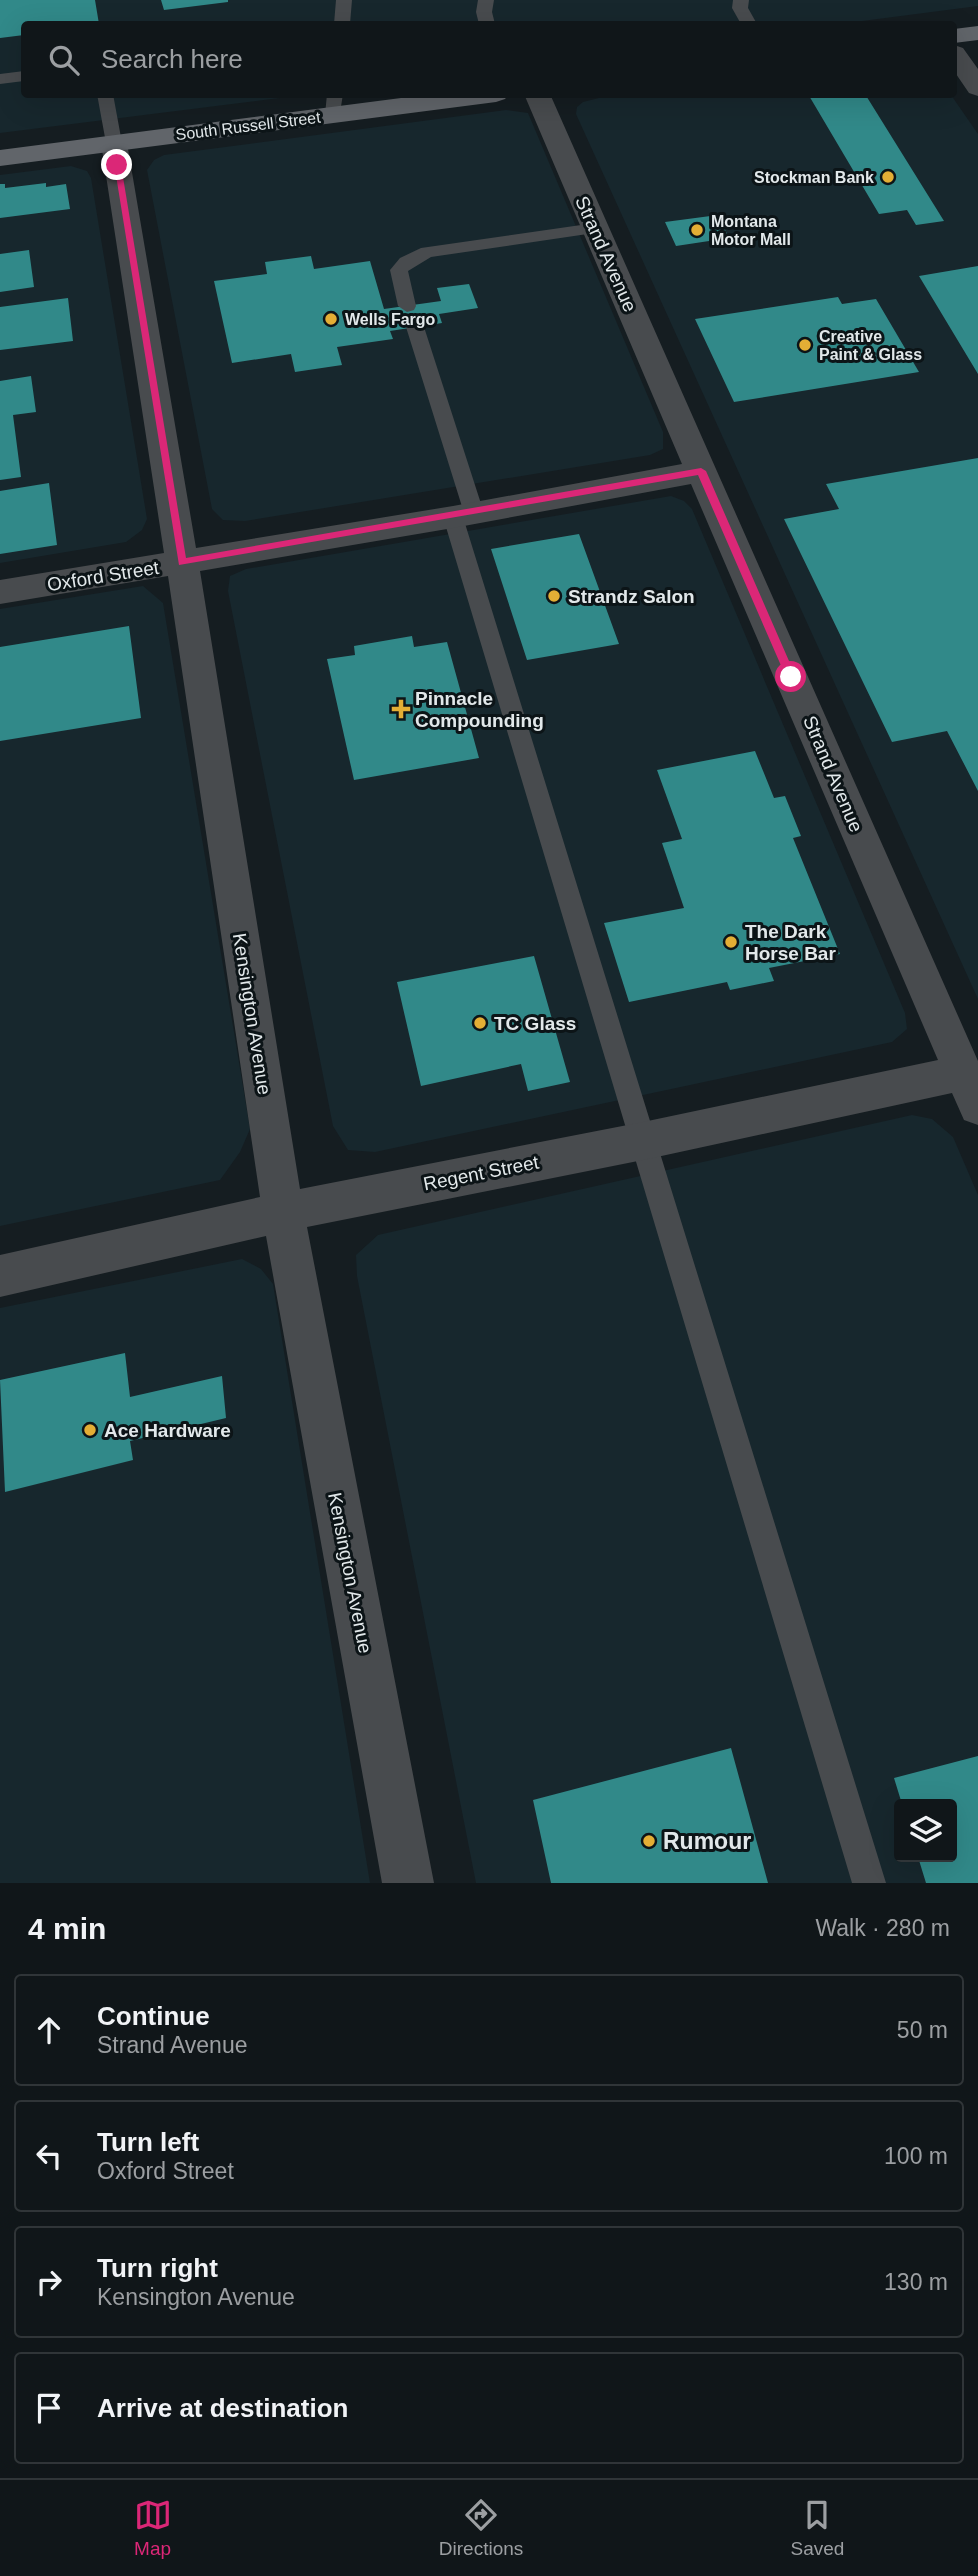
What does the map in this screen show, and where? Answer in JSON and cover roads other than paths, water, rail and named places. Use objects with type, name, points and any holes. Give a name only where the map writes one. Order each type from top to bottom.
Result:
[{"type":"main road","points":[[957,36],[978,33]]},
{"type":"main road","name":"South Russell Street","points":[[0,159],[114,143],[334,105],[437,98]]},
{"type":"street","points":[[957,57],[978,88]]},
{"type":"street","name":"Strand Avenue","points":[[539,98],[970,1090]]},
{"type":"street","name":"Kensington Avenue","points":[[114,143],[283,1212],[408,1883]]},
{"type":"street","name":"Oxford Street","points":[[0,592],[464,515],[701,471]]},
{"type":"street","name":"Regent Street","points":[[0,1276],[283,1212],[643,1141],[970,1090]]},
{"type":"lane","points":[[342,21],[344,0]]},
{"type":"lane","points":[[486,0],[484,12],[486,21]]},
{"type":"lane","points":[[741,0],[740,8],[747,21]]},
{"type":"lane","points":[[0,79],[21,76]]},
{"type":"lane","points":[[106,98],[114,143]]},
{"type":"lane","points":[[407,306],[399,270],[406,262],[427,253],[595,229]]},
{"type":"lane","points":[[415,327],[464,515],[643,1141],[869,1883]]},
{"type":"place","name":"Stockman Bank","points":[[888,177]]},
{"type":"place","name":"Montana Motor Mall","points":[[697,230]]},
{"type":"place","name":"Wells Fargo","points":[[331,319]]},
{"type":"place","name":"Creative Paint & Glass","points":[[805,345]]},
{"type":"place","name":"Strandz Salon","points":[[554,596]]},
{"type":"place","name":"Pinnacle Compounding","points":[[401,709]]},
{"type":"place","name":"The Dark Horse Bar","points":[[731,942]]},
{"type":"place","name":"TC Glass","points":[[480,1023]]},
{"type":"place","name":"Ace Hardware","points":[[90,1430]]},
{"type":"place","name":"Rumour","points":[[649,1841]]}]
